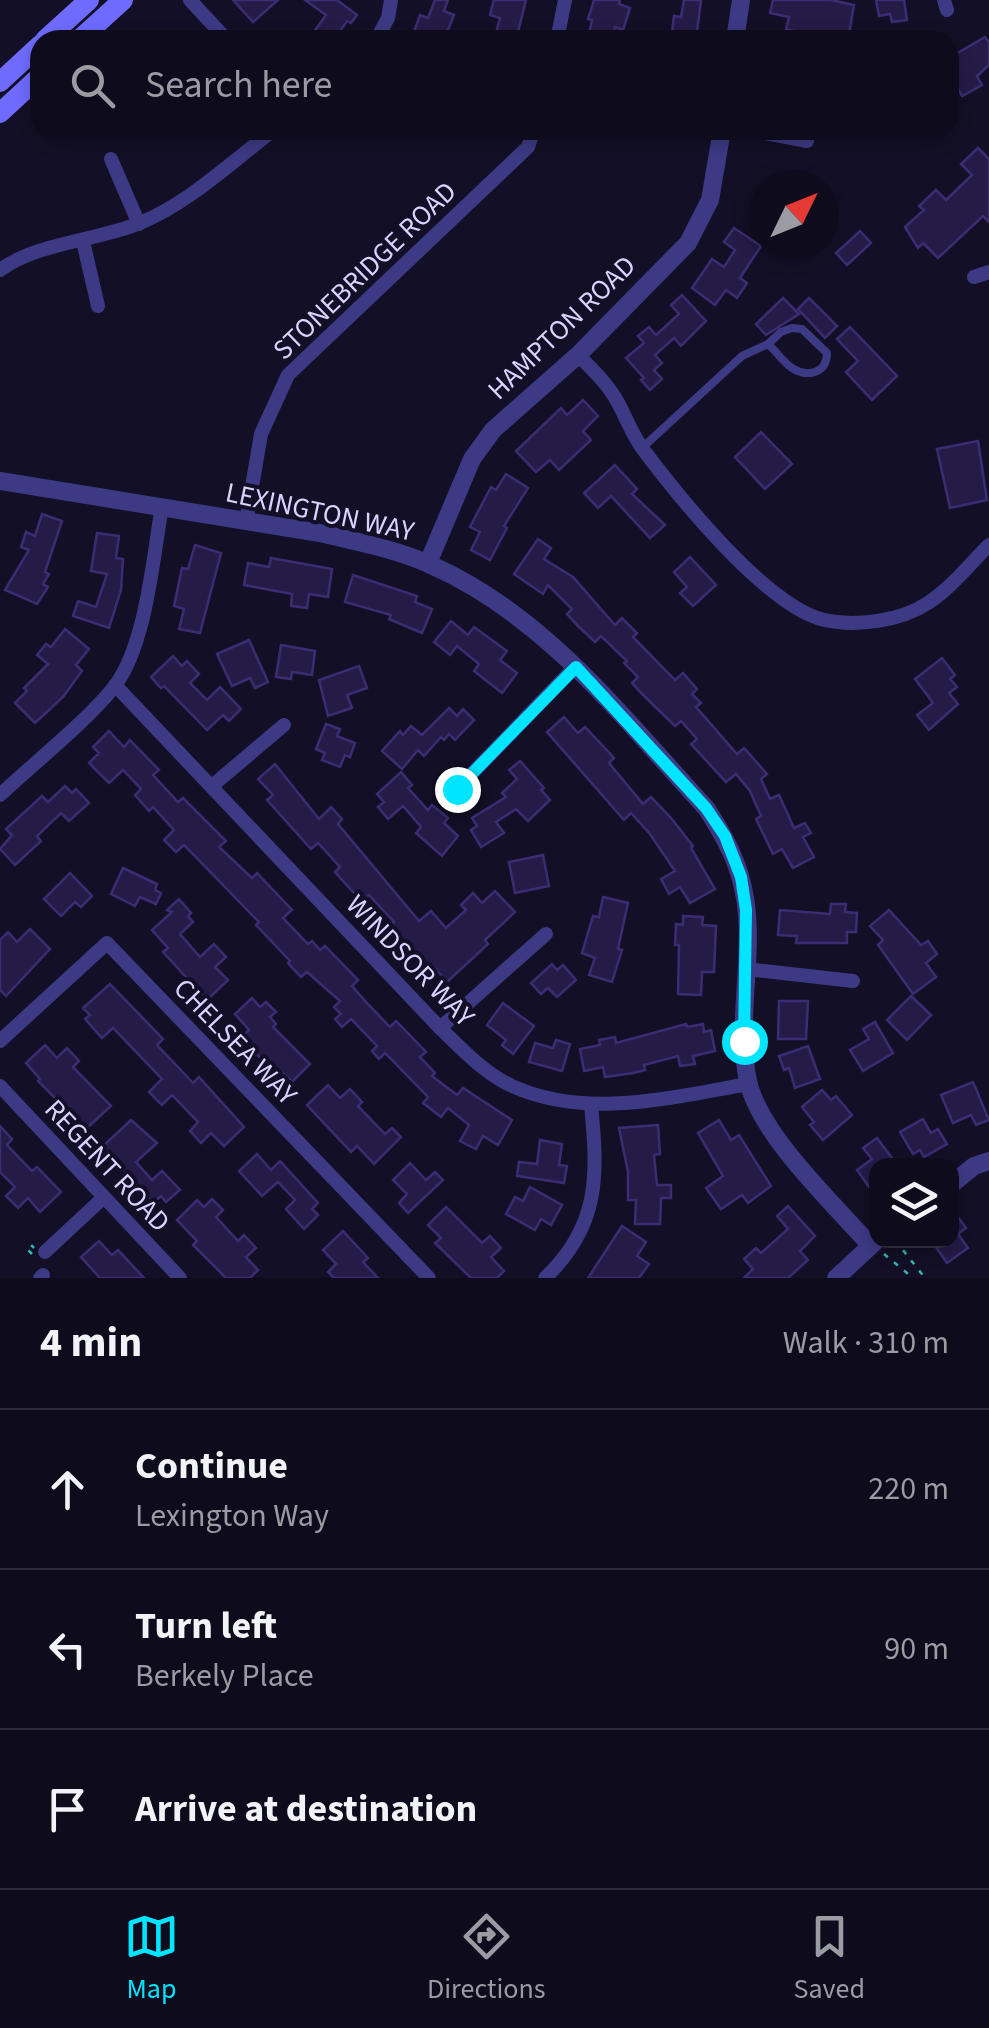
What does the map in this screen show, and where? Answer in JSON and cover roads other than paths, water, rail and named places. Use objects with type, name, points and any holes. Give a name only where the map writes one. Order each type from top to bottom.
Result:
[{"type":"main road","points":[[56,30],[89,0]]},
{"type":"main road","points":[[90,30],[122,0]]},
{"type":"main road","points":[[0,82],[30,54]]},
{"type":"main road","points":[[0,112],[30,85]]},
{"type":"street","points":[[190,0],[218,30]]},
{"type":"street","points":[[381,30],[391,0]]},
{"type":"street","points":[[560,30],[565,0]]},
{"type":"street","points":[[736,30],[741,0]]},
{"type":"street","points":[[0,270],[26,258],[138,224],[168,209],[261,140]]},
{"type":"street","name":"STONEBRIDGE ROAD","points":[[246,522],[262,434],[288,375],[528,147],[530,140]]},
{"type":"street","name":"HAMPTON ROAD","points":[[428,563],[472,459],[483,444],[688,243],[710,200],[720,140]]},
{"type":"street","points":[[802,140],[807,141]]},
{"type":"street","points":[[111,159],[138,224]]},
{"type":"street","points":[[82,242],[98,306]]},
{"type":"street","points":[[578,355],[616,398],[642,448],[717,536],[759,579],[799,608],[824,620],[872,622],[930,603],[989,545]]},
{"type":"street","name":"LEXINGTON WAY","points":[[0,481],[320,533],[428,563],[512,610],[576,667],[706,808],[725,836],[741,877],[746,910],[744,1041],[749,1084],[772,1131],[869,1239]]},
{"type":"street","points":[[0,795],[115,685],[134,644],[146,603],[162,506]]},
{"type":"street","points":[[457,789],[576,667]]},
{"type":"street","name":"WINDSOR WAY","points":[[115,685],[440,1028],[475,1061],[509,1085],[550,1100],[591,1105],[749,1084]]},
{"type":"street","points":[[212,786],[284,725]]},
{"type":"street","points":[[440,1028],[546,934]]},
{"type":"street","name":"CHELSEA WAY","points":[[0,1041],[107,943],[429,1278]]},
{"type":"street","points":[[746,970],[853,981]]},
{"type":"street","name":"REGENT ROAD","points":[[0,1086],[180,1278]]},
{"type":"street","points":[[545,1278],[579,1237],[593,1203],[596,1160],[591,1105]]},
{"type":"street","points":[[959,1178],[974,1166],[989,1161]]},
{"type":"street","points":[[45,1252],[103,1198]]},
{"type":"street","points":[[836,1278],[869,1247]]},
{"type":"lane","points":[[642,448],[742,356],[768,344],[781,332],[802,328],[827,353],[827,362],[820,371],[808,374],[792,368],[768,344]]}]
